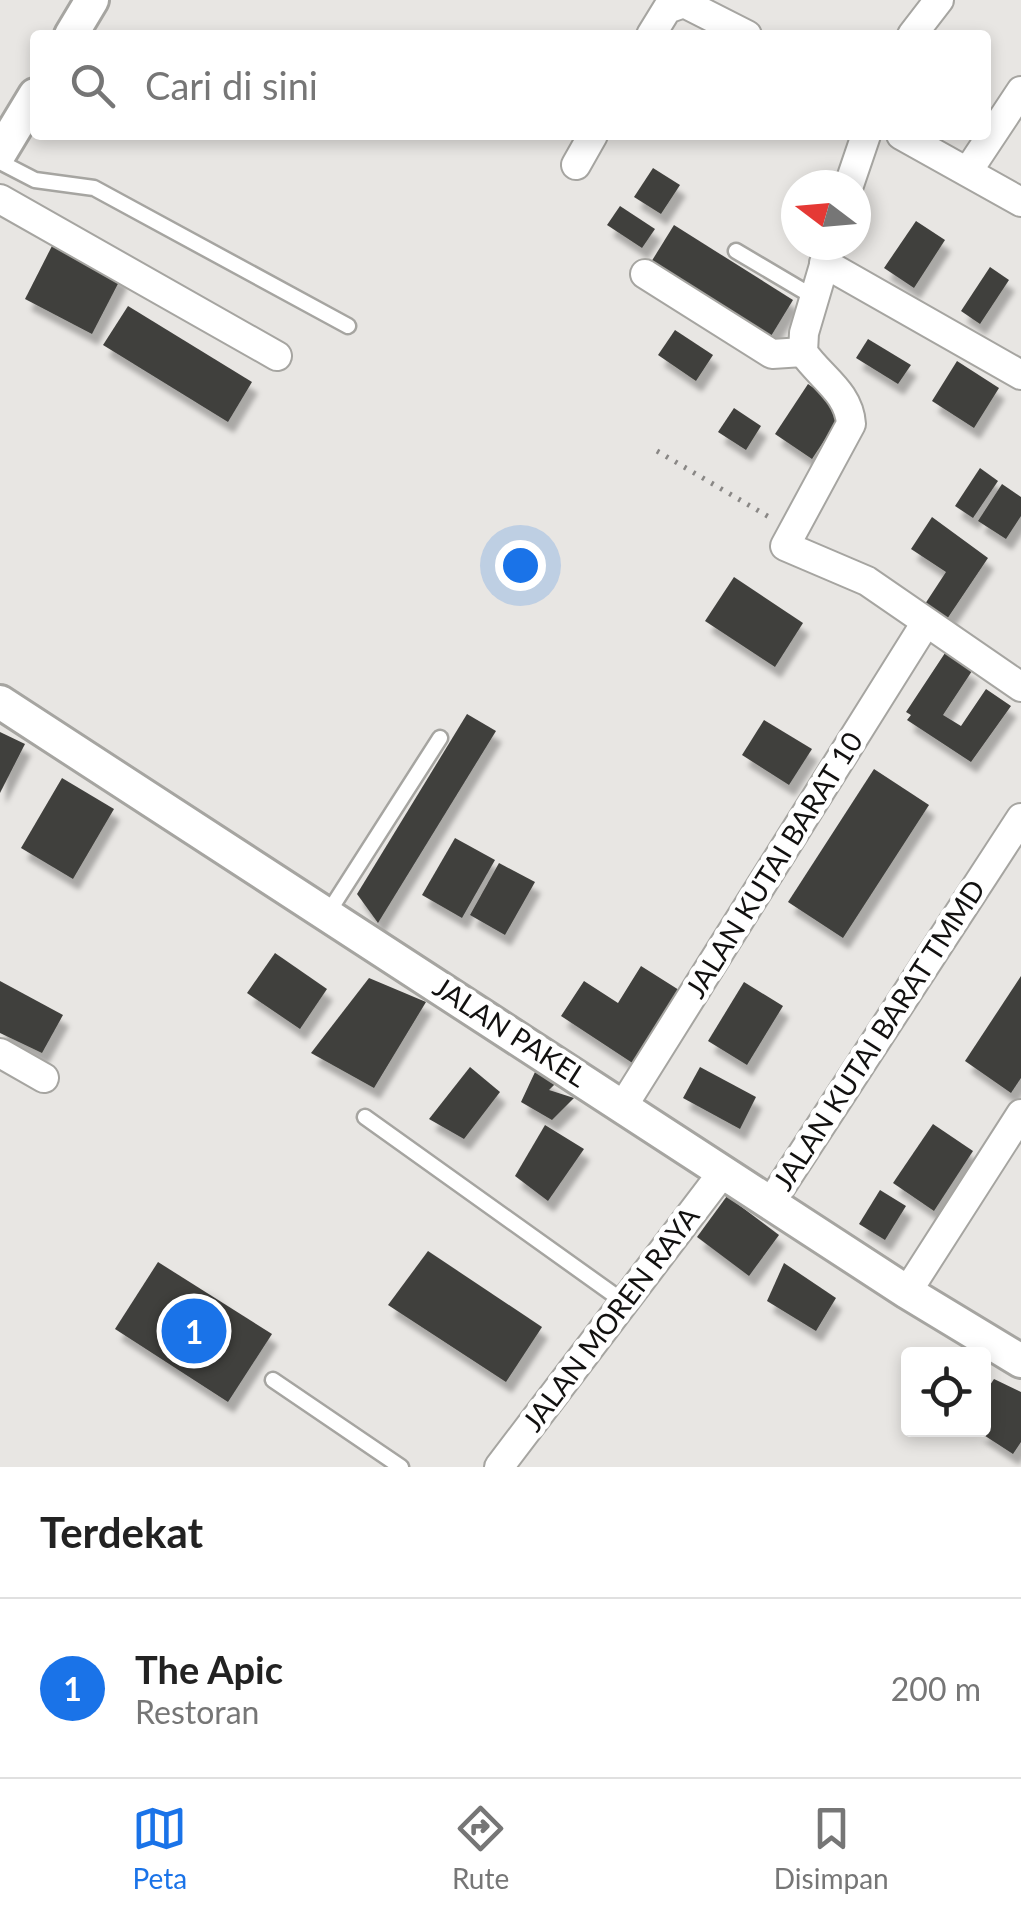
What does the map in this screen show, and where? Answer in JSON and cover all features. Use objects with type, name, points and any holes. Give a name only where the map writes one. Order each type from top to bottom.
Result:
[{"type":"street","points":[[74,30],[92,0]]},
{"type":"street","points":[[916,30],[938,0]]},
{"type":"street","points":[[654,30],[666,9],[684,2],[737,30]]},
{"type":"street","points":[[991,137],[1021,91]]},
{"type":"street","points":[[0,153],[30,102]]},
{"type":"street","points":[[576,164],[590,140]]},
{"type":"street","points":[[853,170],[864,140]]},
{"type":"street","points":[[910,140],[1021,202]]},
{"type":"street","points":[[968,172],[989,140]]},
{"type":"street","points":[[0,200],[278,356]]},
{"type":"street","points":[[803,352],[824,264],[1021,374]]},
{"type":"street","points":[[644,274],[772,354],[803,352]]},
{"type":"street","points":[[803,352],[839,391],[850,408],[851,424],[789,539],[868,581],[1021,687]]},
{"type":"street","name":"JALAN KUTAI BARAT 10","points":[[623,1106],[925,624]]},
{"type":"street","name":"JALAN PAKEL","points":[[0,702],[907,1292],[1021,1361]]},
{"type":"street","name":"JALAN KUTAI BARAT TMMD","points":[[770,1202],[1021,818]]},
{"type":"street","points":[[0,1053],[44,1078]]},
{"type":"street","points":[[907,1292],[1021,1114]]},
{"type":"street","name":"JALAN MOREN RAYA","points":[[499,1467],[723,1172]]},
{"type":"lane","points":[[0,162],[35,180],[94,188],[348,326]]},
{"type":"lane","points":[[736,250],[807,293],[824,264]]},
{"type":"lane","points":[[325,912],[440,738]]},
{"type":"lane","points":[[365,1117],[624,1302]]},
{"type":"lane","points":[[272,1380],[400,1467]]},
{"type":"path","points":[[657,451],[789,539]]},
{"type":"building","points":[[653,168],[680,185],[661,214],[634,197]]},
{"type":"building","points":[[620,206],[655,229],[642,248],[607,225]]},
{"type":"building","points":[[916,221],[945,240],[914,288],[884,268]]},
{"type":"building","points":[[674,225],[793,300],[768,341],[648,267]]},
{"type":"building","points":[[54,242],[122,276],[92,334],[25,299]]},
{"type":"building","points":[[990,267],[1009,280],[980,324],[961,311]]},
{"type":"building","points":[[128,306],[252,382],[228,422],[103,345]]},
{"type":"building","points":[[675,330],[713,355],[696,381],[658,355]]},
{"type":"building","points":[[868,339],[911,365],[898,384],[856,358]]},
{"type":"building","points":[[957,361],[999,388],[974,428],[932,401]]},
{"type":"building","points":[[808,384],[845,409],[812,459],[775,434]]},
{"type":"building","points":[[734,408],[761,426],[746,450],[718,432]]},
{"type":"building","points":[[980,468],[998,481],[973,518],[955,506]]},
{"type":"building","points":[[1002,484],[1021,497],[1021,516],[1006,539],[978,521]]},
{"type":"building","points":[[932,517],[988,558],[947,619],[925,604],[946,572],[911,549]]},
{"type":"building","points":[[734,577],[803,623],[775,667],[705,621]]},
{"type":"building","points":[[945,653],[972,671],[943,715],[961,726],[986,689],[1011,706],[971,762],[907,720],[911,715],[906,712]]},
{"type":"building","points":[[467,714],[496,731],[378,923],[357,894]]},
{"type":"building","points":[[764,720],[812,749],[789,785],[742,755]]},
{"type":"building","points":[[0,732],[25,744],[0,793]]},
{"type":"building","points":[[874,769],[929,805],[843,938],[788,902]]},
{"type":"building","points":[[62,778],[114,809],[73,879],[21,848]]},
{"type":"building","points":[[455,838],[495,860],[462,918],[422,895]]},
{"type":"building","points":[[499,863],[535,882],[505,935],[470,915]]},
{"type":"building","points":[[275,953],[327,989],[300,1029],[247,993]]},
{"type":"building","points":[[641,966],[679,990],[634,1064],[561,1016],[584,981],[618,1003]]},
{"type":"building","points":[[1021,976],[1021,1078],[1011,1093],[965,1061]]},
{"type":"building","points":[[369,978],[426,1002],[374,1088],[311,1053]]},
{"type":"building","points":[[0,981],[63,1015],[42,1053],[0,1033]]},
{"type":"building","points":[[744,982],[783,1006],[747,1065],[708,1041]]},
{"type":"building","points":[[470,1067],[500,1092],[464,1139],[429,1119]]},
{"type":"building","points":[[700,1067],[756,1097],[740,1129],[683,1098]]},
{"type":"building","points":[[535,1072],[555,1084],[549,1090],[574,1098],[552,1120],[521,1102]]},
{"type":"building","points":[[933,1124],[973,1151],[934,1211],[893,1183]]},
{"type":"building","points":[[545,1125],[584,1149],[548,1201],[515,1176]]},
{"type":"building","points":[[880,1190],[906,1206],[885,1240],[859,1224]]},
{"type":"building","points":[[727,1196],[779,1235],[749,1276],[697,1237]]},
{"type":"building","points":[[428,1251],[542,1327],[506,1382],[388,1305]]},
{"type":"building","points":[[158,1262],[272,1334],[228,1402],[115,1329]]},
{"type":"building","points":[[784,1263],[836,1298],[816,1331],[767,1301]]},
{"type":"building","points":[[994,1379],[1021,1392],[1021,1442],[1013,1454],[987,1437],[991,1437]]},
{"type":"place","name":"The Apic","points":[[194,1331]]}]
